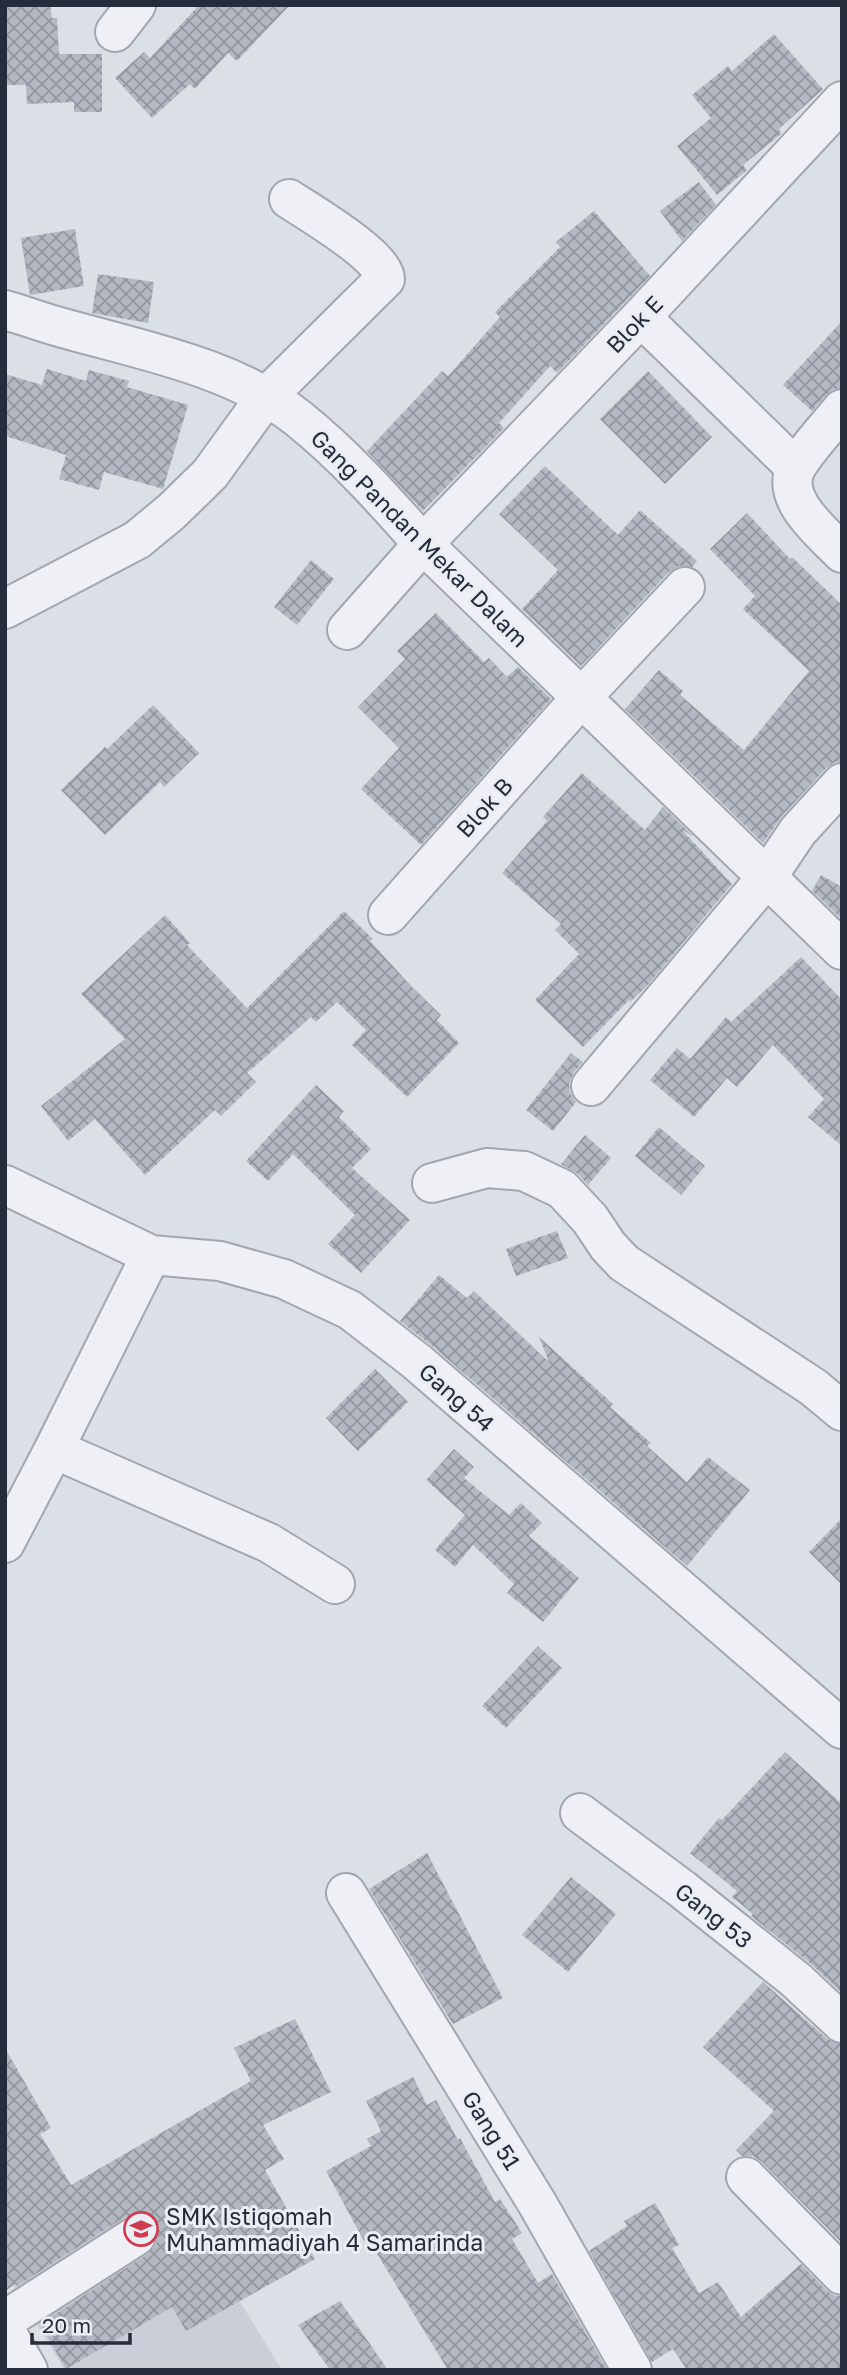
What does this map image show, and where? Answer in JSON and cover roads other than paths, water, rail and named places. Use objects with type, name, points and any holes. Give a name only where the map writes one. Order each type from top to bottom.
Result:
[{"type":"street","name":"Blok E","points":[[347,630],[423,544],[641,317],[842,101]]},
{"type":"street","points":[[5,609],[137,540],[171,512],[210,474],[265,398],[385,279],[381,265],[363,249],[289,198]]},
{"type":"street","name":"Gang Pandan Mekar Dalam","points":[[5,310],[185,362],[243,385],[298,418],[367,481],[423,544],[842,950]]},
{"type":"street","points":[[641,317],[796,468]]},
{"type":"street","points":[[842,409],[796,468],[794,496],[806,514],[842,553]]},
{"type":"street","name":"Blok B","points":[[388,915],[581,698],[685,587]]},
{"type":"street","points":[[591,1086],[767,877],[798,831],[841,785]]},
{"type":"street","points":[[432,1183],[487,1168],[524,1171],[562,1189],[624,1264],[813,1387],[842,1411]]},
{"type":"street","name":"Gang 54","points":[[5,1185],[151,1255],[220,1261],[271,1275],[350,1310],[426,1370],[842,1729]]},
{"type":"street","points":[[5,1544],[151,1255]]},
{"type":"street","points":[[54,1449],[269,1542],[335,1584]]},
{"type":"street","name":"Gang 53","points":[[580,1813],[682,1889],[796,1980],[842,2023]]},
{"type":"street","name":"Gang 51","points":[[346,1893],[537,2203],[632,2370]]},
{"type":"street","points":[[746,2177],[842,2275]]},
{"type":"street","points":[[5,2320],[136,2236]]},
{"type":"street","points":[[5,2330],[28,2370]]},
{"type":"place","name":"SMK Istiqomah Muhammadiyah 4 Samarinda","points":[[141,2229]]}]
